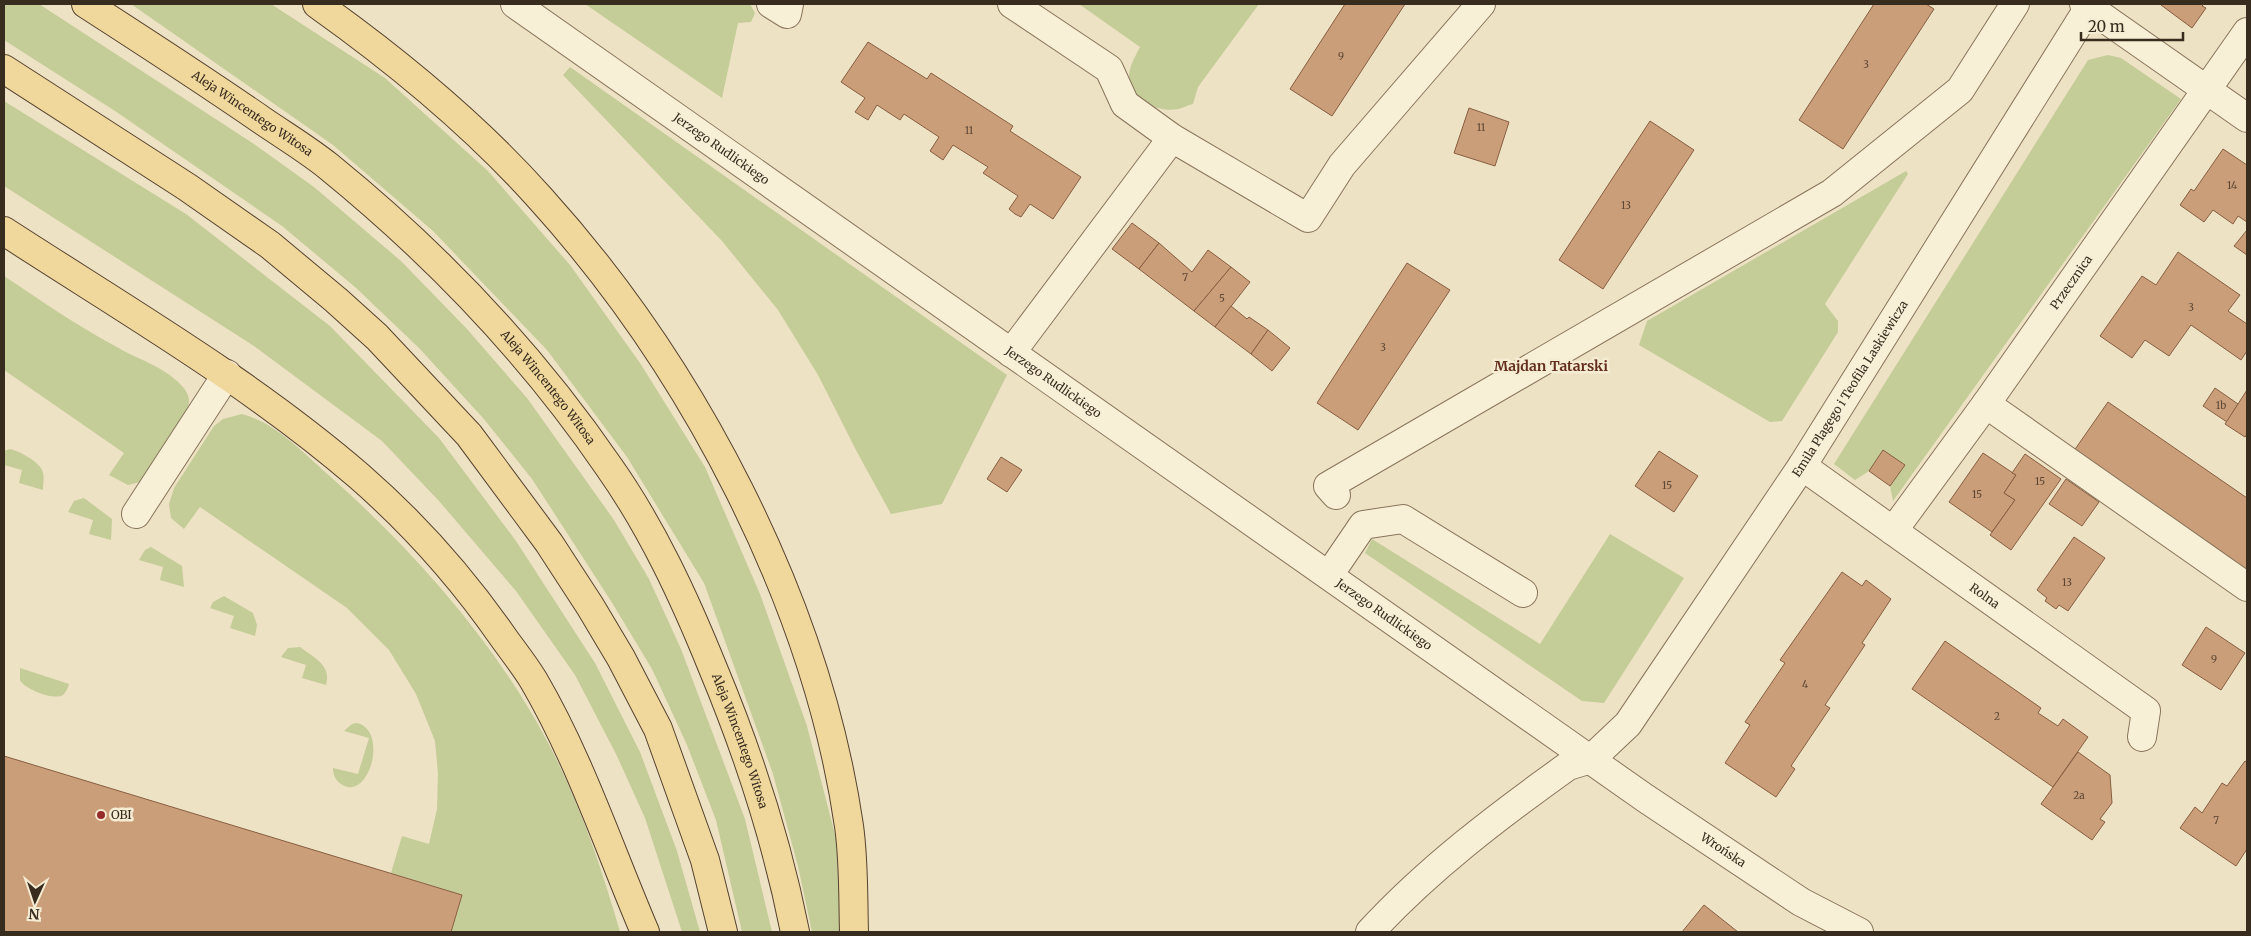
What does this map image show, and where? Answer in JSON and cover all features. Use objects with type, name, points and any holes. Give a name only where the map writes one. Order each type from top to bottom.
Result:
[{"type":"main road","name":"Aleja Wincentego Witosa","points":[[86,4],[229,97],[325,164],[411,236],[482,308],[550,386],[611,469],[661,554],[698,632],[752,770],[771,830],[795,932]]},
{"type":"main road","points":[[317,4],[374,45],[436,95],[539,197],[601,272],[670,369],[714,443],[748,509],[784,591],[814,674],[832,738],[850,829],[854,932]]},
{"type":"main road","points":[[4,69],[187,187],[270,245],[377,337],[469,435],[549,543],[590,606],[621,658],[658,729],[705,860],[723,932]]},
{"type":"main road","points":[[4,231],[227,374],[298,427],[360,477],[412,527],[466,587],[533,680],[564,738],[645,932]]},
{"type":"street","name":"Jerzego Rudlickiego","points":[[516,4],[1591,759]]},
{"type":"street","points":[[771,4],[788,14],[789,4]]},
{"type":"street","points":[[1012,4],[1109,69],[1125,104],[1172,138],[1308,218],[1342,164],[1481,4]]},
{"type":"street","points":[[1336,495],[1328,486],[1832,193],[1960,90],[2015,4]]},
{"type":"street","points":[[2088,5],[2247,118]]},
{"type":"street","name":"Emila Plagego i Teofila Laskiewicza","points":[[1591,759],[1628,724],[1802,466],[2088,5]]},
{"type":"street","name":"Przecznica","points":[[1893,531],[1986,404],[2247,32]]},
{"type":"street","points":[[1011,353],[1172,138]]},
{"type":"street","points":[[136,514],[227,374]]},
{"type":"street","points":[[1986,404],[2247,588]]},
{"type":"street","name":"Rolna","points":[[1802,466],[2146,711],[2142,737]]},
{"type":"street","points":[[1329,576],[1363,525],[1402,519],[1523,593]]},
{"type":"street","points":[[1370,932],[1399,900],[1535,790],[1568,766],[1591,759]]},
{"type":"street","name":"Wrońska","points":[[1591,759],[1801,902],[1859,932]]},
{"type":"street","points":[[850,829],[868,932]]},
{"type":"street","points":[[618,868],[634,932]]},
{"type":"green space","points":[[4,4],[39,4],[254,144],[314,187],[401,261],[467,329],[527,398],[614,520],[649,579],[681,649],[745,819],[772,932],[742,932],[716,820],[687,745],[652,669],[611,601],[532,479],[483,418],[419,348],[355,287],[282,226],[115,111],[4,40]]},
{"type":"green space","points":[[131,4],[271,4],[385,78],[488,171],[570,265],[640,363],[705,467],[760,594],[807,726],[840,854],[841,932],[812,932],[798,866],[773,774],[704,583],[627,457],[547,350],[433,231],[333,145]]},
{"type":"green space","points":[[585,4],[750,4],[755,13],[751,22],[738,23],[722,98]]},
{"type":"green space","points":[[1079,4],[1259,4],[1198,87],[1193,104],[1171,110],[1147,104],[1135,94],[1131,87],[1129,80],[1130,71],[1140,47]]},
{"type":"green space","points":[[2108,55],[2121,58],[2181,99],[1893,501],[1890,486],[1904,465],[1883,451],[1869,471],[1855,480],[1834,464],[2088,60]]},
{"type":"green space","points":[[570,67],[1007,375],[942,504],[891,514],[818,375],[778,310],[722,241],[563,75]]},
{"type":"green space","points":[[4,101],[186,214],[330,326],[439,438],[516,541],[595,663],[640,752],[677,851],[700,932],[682,932],[645,818],[617,756],[575,675],[516,591],[439,501],[382,441],[254,346],[4,186]]},
{"type":"green space","points":[[1906,171],[1908,174],[1825,304],[1838,321],[1838,332],[1782,421],[1770,422],[1639,345],[1647,321]]},
{"type":"green space","points":[[4,276],[86,330],[123,351],[150,363],[174,378],[188,395],[189,405],[186,413],[140,482],[128,485],[109,475],[124,453],[4,370]]},
{"type":"green space","points":[[242,414],[255,418],[279,432],[360,504],[440,587],[488,647],[529,709],[558,762],[593,846],[620,932],[451,932],[462,895],[391,873],[402,836],[429,844],[437,809],[438,773],[435,741],[416,694],[389,650],[347,608],[200,507],[184,529],[171,518],[169,504],[174,488],[214,426],[223,419]]},
{"type":"green space","points":[[10,449],[37,463],[42,470],[43,490],[19,483],[22,470],[4,465],[4,451]]},
{"type":"green space","points":[[84,498],[112,519],[111,540],[89,534],[93,520],[68,512],[74,501]]},
{"type":"green space","points":[[1610,534],[1684,578],[1604,703],[1582,701],[1365,553],[1372,539],[1540,644]]},
{"type":"green space","points":[[151,547],[182,566],[184,587],[160,580],[163,567],[139,560],[145,550]]},
{"type":"green space","points":[[224,596],[253,613],[257,625],[255,636],[230,628],[234,616],[210,608],[213,602]]},
{"type":"green space","points":[[300,647],[316,658],[324,667],[327,678],[326,685],[302,678],[306,665],[281,657],[288,648]]},
{"type":"green space","points":[[20,668],[69,684],[68,687],[63,695],[59,696],[40,693],[27,687],[20,680]]},
{"type":"green space","points":[[357,723],[367,728],[372,738],[372,763],[367,775],[360,783],[351,787],[337,781],[333,768],[358,774],[369,738],[344,731],[352,724]]},
{"type":"building","points":[[1345,4],[1405,4],[1332,116],[1290,89]]},
{"type":"building","points":[[1874,4],[1926,4],[1934,9],[1843,149],[1799,120]]},
{"type":"building","points":[[2162,4],[2204,4],[2202,6],[2206,8],[2192,28]]},
{"type":"building","points":[[868,42],[927,79],[931,73],[1013,126],[1010,131],[1081,177],[1053,219],[1030,204],[1021,217],[1015,214],[1009,209],[1018,196],[983,173],[988,167],[953,145],[943,160],[930,151],[939,137],[904,114],[900,120],[877,105],[868,120],[855,112],[865,98],[841,82]]},
{"type":"building","points":[[1469,108],[1509,122],[1495,166],[1454,153]]},
{"type":"building","points":[[1650,121],[1694,150],[1603,289],[1559,260]]},
{"type":"building","points":[[2223,149],[2247,165],[2247,222],[2238,216],[2233,224],[2213,210],[2204,222],[2180,205],[2191,189],[2194,191]]},
{"type":"building","points":[[1132,223],[1159,243],[1139,269],[1112,249]]},
{"type":"building","points":[[2247,230],[2247,255],[2234,246]]},
{"type":"building","points":[[1159,243],[1192,272],[1208,250],[1231,267],[1194,311],[1139,269]]},
{"type":"building","points":[[2178,252],[2240,295],[2228,311],[2247,324],[2247,351],[2241,360],[2191,325],[2169,356],[2145,340],[2132,358],[2100,336],[2142,276],[2156,285]]},
{"type":"building","points":[[1407,263],[1450,290],[1358,430],[1317,403]]},
{"type":"building","points":[[1231,267],[1250,282],[1215,327],[1194,311]]},
{"type":"building","points":[[1231,306],[1247,319],[1249,317],[1268,330],[1251,354],[1215,327]]},
{"type":"building","points":[[1268,330],[1290,348],[1272,371],[1251,354]]},
{"type":"building","points":[[2215,388],[2238,404],[2227,422],[2203,406]]},
{"type":"building","points":[[2247,390],[2247,434],[2245,437],[2225,424]]},
{"type":"building","points":[[2108,402],[2247,498],[2247,576],[2071,455]]},
{"type":"building","points":[[1883,450],[1905,465],[1890,486],[1869,471]]},
{"type":"building","points":[[1659,451],[1698,476],[1674,512],[1635,486]]},
{"type":"building","points":[[1983,453],[2016,475],[2004,493],[2015,500],[1992,532],[1949,502]]},
{"type":"building","points":[[2025,454],[2061,479],[2011,550],[1990,535],[2015,500],[2004,493],[2016,475],[2012,473]]},
{"type":"building","points":[[1001,457],[1022,470],[1007,492],[987,479]]},
{"type":"building","points":[[2066,479],[2099,502],[2082,526],[2049,504]]},
{"type":"building","points":[[2074,537],[2105,558],[2068,611],[2059,605],[2056,609],[2045,601],[2047,598],[2037,590]]},
{"type":"building","points":[[1842,572],[1862,586],[1866,580],[1891,599],[1862,643],[1865,645],[1825,705],[1830,708],[1791,766],[1795,769],[1776,797],[1725,763],[1750,725],[1745,722],[1785,663],[1780,660]]},
{"type":"building","points":[[2206,627],[2245,653],[2221,690],[2182,665]]},
{"type":"building","points":[[1945,641],[2041,708],[2038,713],[2058,726],[2063,719],[2088,737],[2053,787],[1912,689]]},
{"type":"building","points":[[2078,752],[2110,775],[2112,803],[2100,819],[2105,822],[2092,840],[2041,804]]},
{"type":"building","name":"OBI","points":[[4,756],[462,895],[451,932],[4,932]]},
{"type":"building","points":[[2245,761],[2247,762],[2247,849],[2236,866],[2180,828],[2195,807],[2202,813],[2222,783],[2227,786]]},
{"type":"building","points":[[1704,905],[1738,932],[1682,932]]},
{"type":"place","name":"OBI","points":[[101,815]]},
{"type":"district","name":"Majdan Tatarski","points":[[1551,366]]}]
